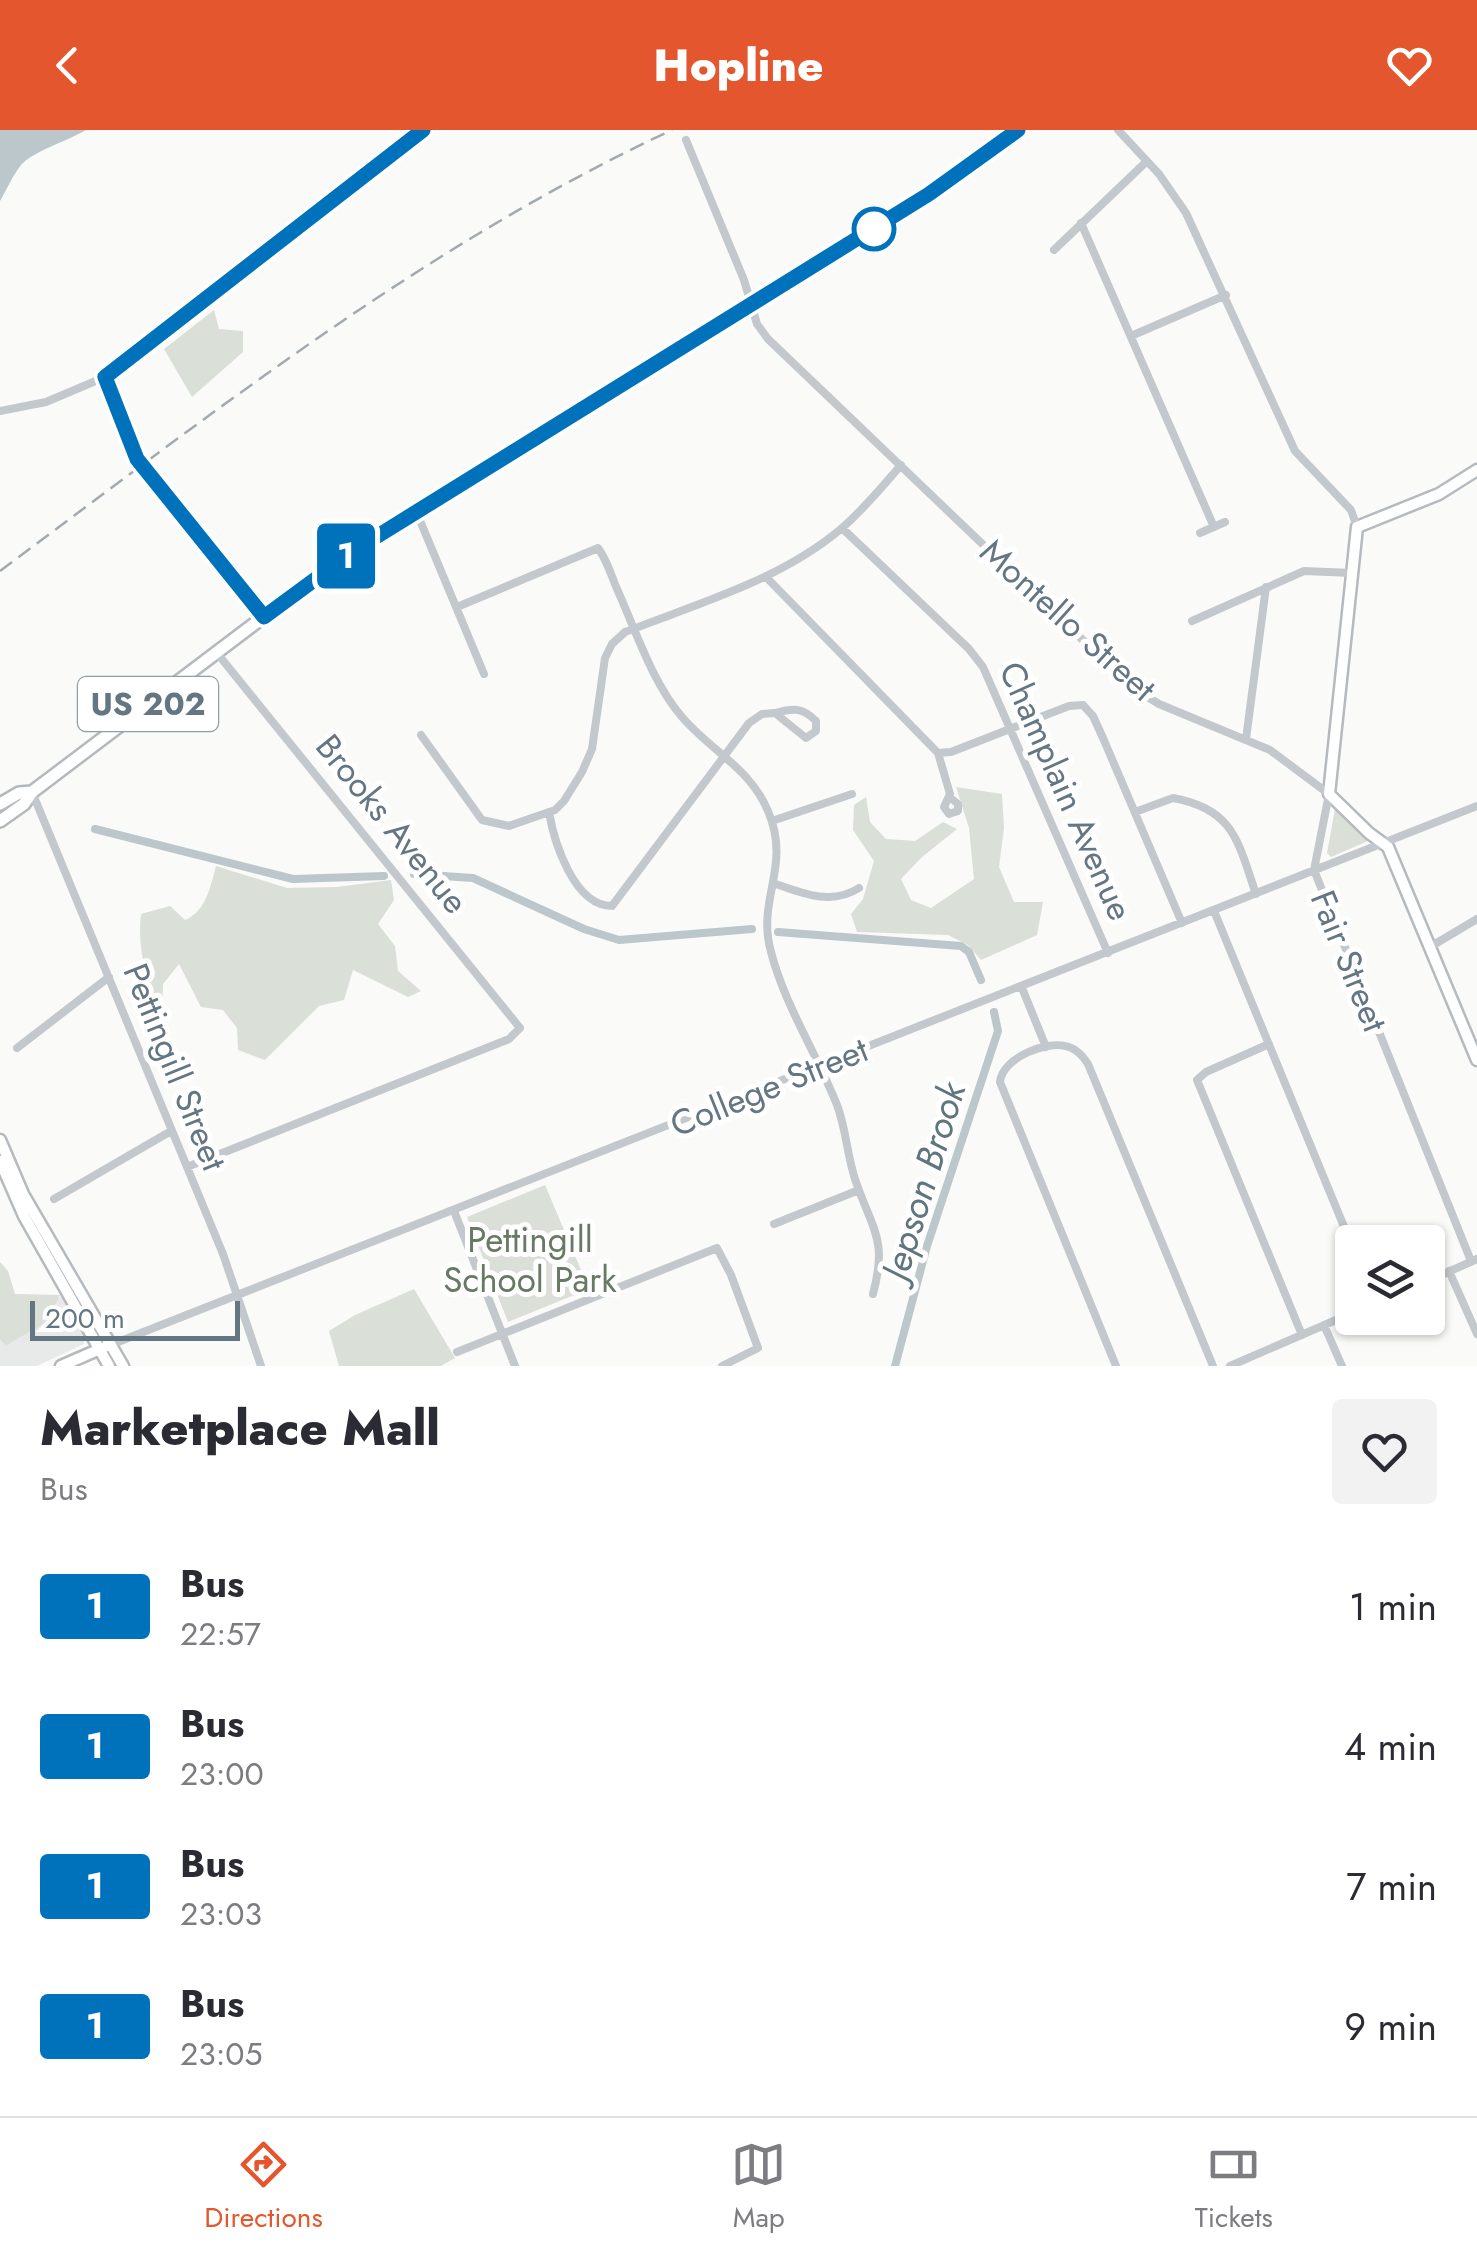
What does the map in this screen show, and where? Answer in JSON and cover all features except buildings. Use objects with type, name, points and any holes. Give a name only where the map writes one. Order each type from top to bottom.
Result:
[{"type":"highway","name":"US 202","points":[[3,819],[24,804],[32,792],[322,572],[929,194],[1018,130]]},
{"type":"highway","name":"US 202","points":[[0,803],[19,793],[32,792]]},
{"type":"main road","points":[[1357,527],[1439,494],[1477,470]]},
{"type":"main road","name":"Fair Street","points":[[1329,794],[1357,527]]},
{"type":"main road","name":"Montello Street","points":[[1329,794],[1388,847],[1477,1060]]},
{"type":"main road","points":[[0,1140],[23,1194],[107,1346],[109,1366]]},
{"type":"main road","points":[[0,1161],[14,1196]]},
{"type":"main road","points":[[0,1170],[123,1366]]},
{"type":"main road","name":"College Street","points":[[61,1366],[107,1346]]},
{"type":"street","points":[[0,412],[46,402],[105,377],[423,130]]},
{"type":"street","points":[[1118,130],[1186,213],[1296,451],[1351,510],[1357,527]]},
{"type":"street","name":"Montello Street","points":[[686,140],[744,280],[756,324],[768,339],[1133,688],[1158,704],[1246,739],[1292,763],[1329,794]]},
{"type":"street","points":[[1054,250],[1147,162]]},
{"type":"street","points":[[1080,223],[1214,527]]},
{"type":"street","points":[[1132,336],[1226,295]]},
{"type":"street","points":[[105,377],[137,459],[264,617]]},
{"type":"street","points":[[421,735],[482,820],[509,826],[549,812],[564,801],[587,761],[609,649],[620,636],[766,577],[842,528],[901,465]]},
{"type":"street","points":[[416,512],[484,674]]},
{"type":"street","points":[[1200,533],[1226,522]]},
{"type":"street","name":"Champlain Avenue","points":[[842,528],[978,660],[1108,954]]},
{"type":"street","points":[[457,607],[598,548],[673,705],[757,789],[772,821],[779,850],[767,913],[770,948],[840,1114],[859,1190],[881,1252],[873,1294]]},
{"type":"street","points":[[1192,621],[1310,570],[1352,573]]},
{"type":"street","points":[[766,577],[938,753],[950,794],[944,807],[948,814],[958,811],[953,800]]},
{"type":"street","points":[[1246,739],[1266,587]]},
{"type":"street","name":"Brooks Avenue","points":[[186,1167],[491,1046],[519,1031],[512,1015],[217,654]]},
{"type":"street","points":[[938,753],[950,752],[1069,706],[1082,705],[1093,716],[1182,923]]},
{"type":"street","points":[[549,812],[554,842],[572,876],[596,902],[608,907],[635,879],[748,723],[762,714],[804,710],[816,721],[816,731],[806,738],[775,713]]},
{"type":"street","name":"Pettingill Street","points":[[32,792],[238,1296],[261,1366]]},
{"type":"street","points":[[772,821],[852,794]]},
{"type":"street","name":"Fair Street","points":[[1329,794],[1314,870],[1474,1260]]},
{"type":"street","points":[[1135,812],[1174,798],[1221,816],[1231,830],[1256,894]]},
{"type":"street","points":[[0,803],[3,819]]},
{"type":"street","name":"College Street","points":[[107,1346],[1477,806]]},
{"type":"street","points":[[773,882],[818,897],[844,895],[860,888]]},
{"type":"street","points":[[1214,911],[1343,1225]]},
{"type":"street","points":[[1430,948],[1477,919]]},
{"type":"street","points":[[17,1048],[109,978]]},
{"type":"street","points":[[1022,988],[1046,1047]]},
{"type":"street","points":[[1270,1044],[1206,1072],[1197,1080],[1302,1334]]},
{"type":"street","points":[[1116,1366],[1000,1082],[1000,1073],[1011,1062],[1046,1047],[1074,1048],[1088,1064],[1213,1366]]},
{"type":"street","points":[[54,1199],[171,1131]]},
{"type":"street","points":[[774,1224],[859,1190]]},
{"type":"street","points":[[454,1211],[515,1366]]},
{"type":"street","points":[[457,1352],[717,1248],[758,1348],[722,1366]]},
{"type":"street","points":[[1445,1273],[1474,1260]]},
{"type":"street","points":[[1449,1271],[1477,1334]]},
{"type":"street","points":[[1230,1366],[1335,1320]]},
{"type":"street","points":[[1324,1325],[1342,1366]]},
{"type":"shaded area","points":[[0,130],[86,130],[27,160],[0,201]]},
{"type":"shaded area","points":[[62,1296],[85,1336],[84,1344],[37,1366],[0,1366],[0,1308],[12,1326]]},
{"type":"green space","points":[[214,310],[219,329],[243,331],[243,352],[192,397],[164,349]]},
{"type":"green space","points":[[956,787],[1002,794],[1004,828],[999,867],[1014,902],[1043,902],[1037,935],[981,960],[968,945],[948,935],[857,932],[851,914],[863,899],[874,861],[853,830],[854,805],[866,797],[870,822],[886,839],[915,841],[943,822],[957,829],[901,879],[911,900],[931,908],[974,879],[969,828]]},
{"type":"green space","points":[[1335,809],[1368,841],[1331,857],[1327,853]]},
{"type":"green space","points":[[216,866],[287,888],[391,880],[394,900],[378,924],[395,946],[398,971],[421,991],[408,997],[353,970],[344,1000],[319,1006],[265,1060],[238,1050],[237,1028],[223,1010],[201,1007],[179,964],[163,984],[162,1013],[144,965],[141,914],[170,906],[185,920],[192,916],[206,898]]},
{"type":"green space","name":"Pettingill School Park","points":[[545,1185],[589,1289],[508,1322],[467,1217]]},
{"type":"green space","points":[[0,1262],[8,1271],[15,1294],[60,1295],[43,1323],[6,1346],[0,1339]]},
{"type":"green space","points":[[414,1289],[455,1358],[441,1366],[339,1366],[329,1331]]},
{"type":"waterway","name":"Jepson Brook","points":[[95,829],[293,879],[384,876]]},
{"type":"waterway","name":"Jepson Brook","points":[[414,874],[473,878],[584,929],[619,940],[752,929]]},
{"type":"waterway","name":"Jepson Brook","points":[[778,932],[961,946],[969,952],[981,980]]},
{"type":"waterway","name":"Jepson Brook","points":[[895,1366],[927,1246],[998,1031],[994,1012]]},
{"type":"railway","points":[[0,571],[243,391],[408,277],[494,224],[672,130]]},
{"type":"bus line","name":"1","points":[[423,130],[105,377],[137,459],[264,617],[355,550],[929,194],[1018,130]]}]
